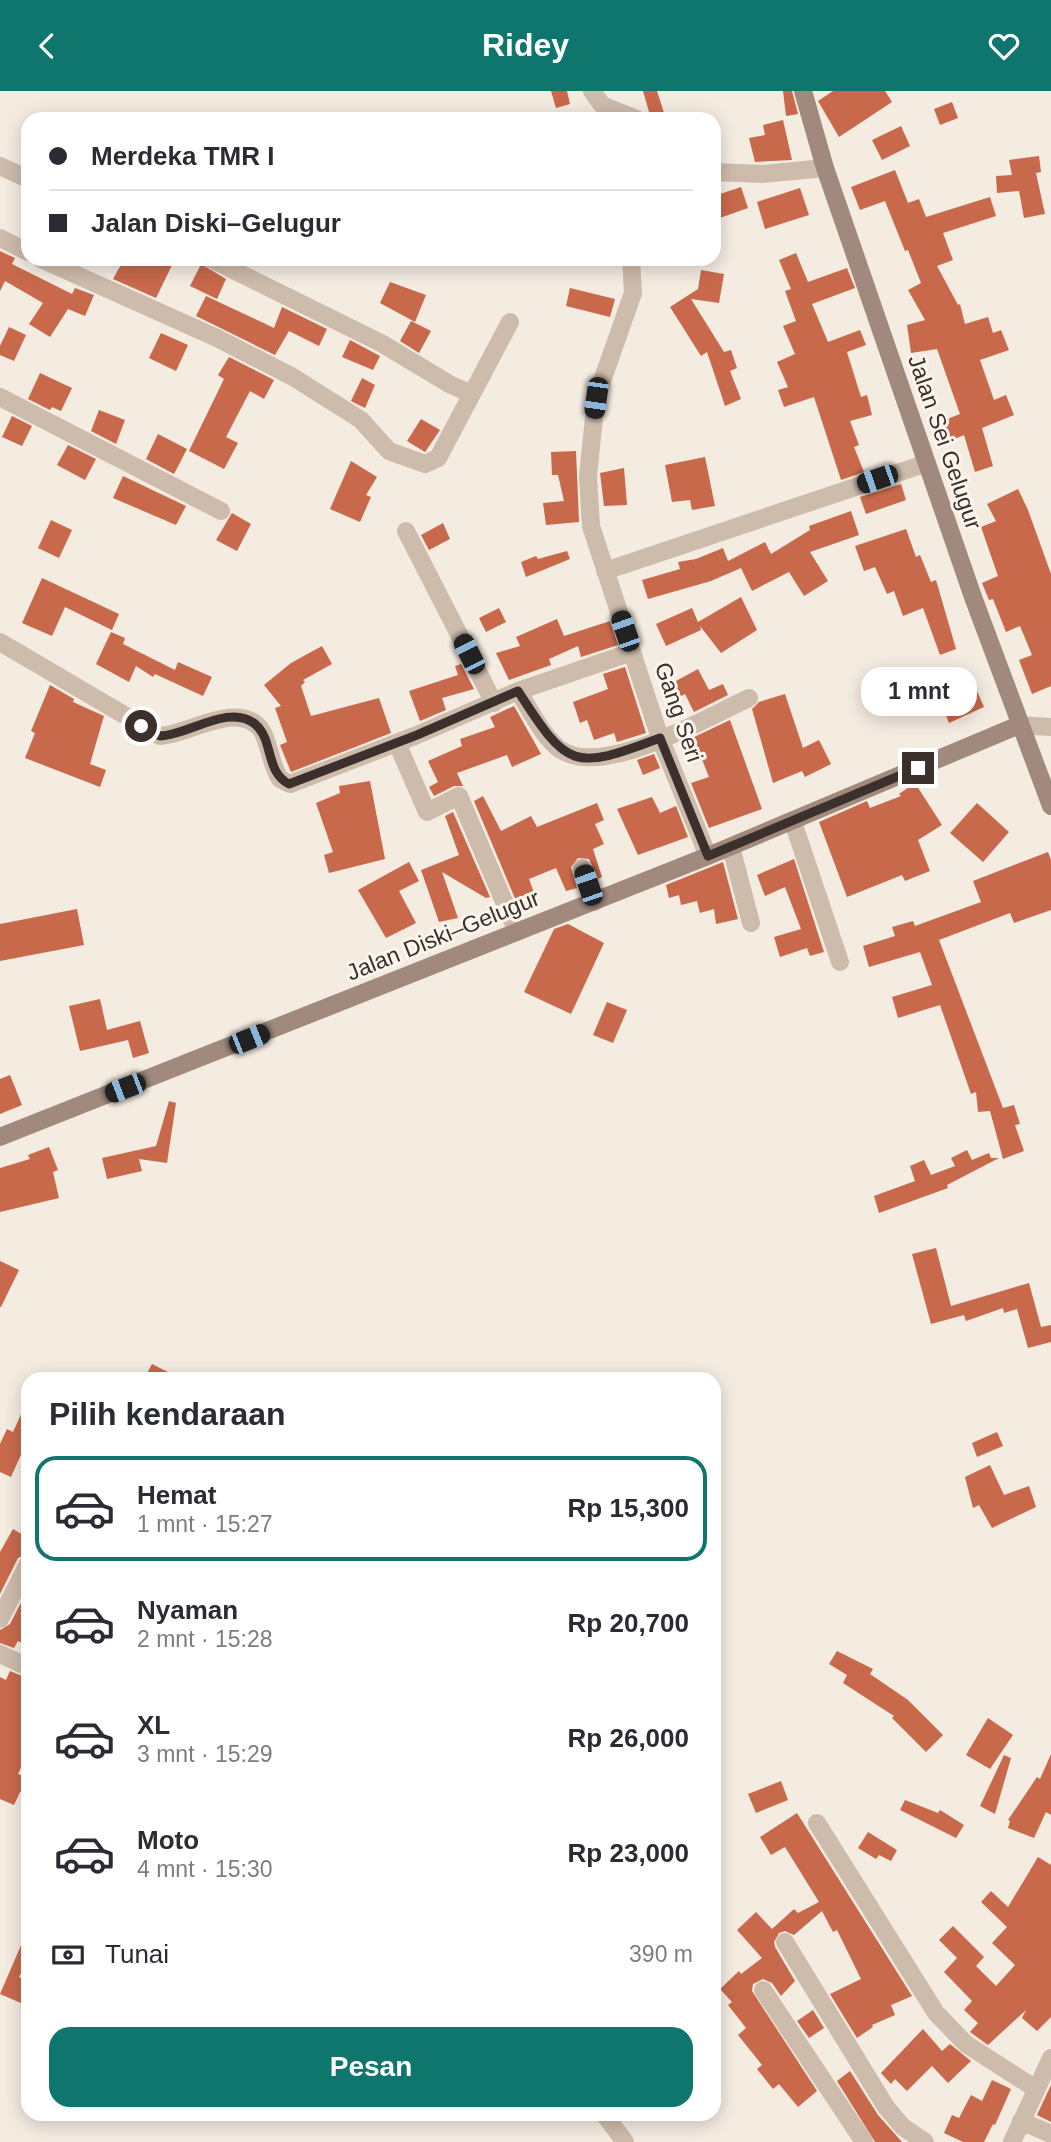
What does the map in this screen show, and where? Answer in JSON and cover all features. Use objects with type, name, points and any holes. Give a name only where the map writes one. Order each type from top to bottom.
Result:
[{"type":"main road","name":"Jalan Sei Gelugur","points":[[803,91],[825,168],[927,463],[1019,725],[1051,806]]},
{"type":"main road","name":"Jalan Diski–Gelugur","points":[[0,1137],[793,822],[1019,725]]},
{"type":"street","points":[[599,105],[618,112]]},
{"type":"street","points":[[0,166],[21,176]]},
{"type":"street","points":[[721,172],[762,174],[825,168]]},
{"type":"street","points":[[0,238],[21,248]]},
{"type":"street","points":[[57,266],[217,338],[293,377],[361,420],[389,451],[425,464],[438,459],[510,322]]},
{"type":"street","points":[[225,266],[381,343],[451,386],[472,394]]},
{"type":"street","points":[[631,266],[633,293],[596,398],[587,476],[591,526],[632,652]]},
{"type":"street","points":[[0,397],[221,511]]},
{"type":"street","points":[[605,571],[927,463]]},
{"type":"street","points":[[406,531],[494,703]]},
{"type":"street","name":"Gang Seri","points":[[0,642],[160,736],[229,718],[249,721],[262,732],[276,772],[289,784],[397,743],[518,691],[632,652],[660,738],[708,856]]},
{"type":"street","points":[[518,691],[547,736],[559,749],[571,755],[597,759],[660,738],[749,698]]},
{"type":"street","points":[[1019,725],[1051,727]]},
{"type":"street","points":[[397,743],[427,812],[459,796],[517,932]]},
{"type":"street","points":[[793,822],[840,962]]},
{"type":"street","points":[[731,847],[751,923]]},
{"type":"street","points":[[582,868],[594,902]]},
{"type":"street","points":[[0,1619],[21,1578]]},
{"type":"street","points":[[0,1654],[21,1664]]},
{"type":"street","points":[[817,1823],[936,2013],[966,2044],[1036,2089]]},
{"type":"street","points":[[785,1942],[886,2107],[903,2127],[925,2142]]},
{"type":"street","points":[[763,1990],[864,2142]]},
{"type":"street","points":[[1012,2142],[1051,2058]]},
{"type":"street","points":[[609,2121],[625,2142]]},
{"type":"street","points":[[1021,2121],[1051,2134]]},
{"type":"building","points":[[551,91],[567,91],[570,104],[556,108]]},
{"type":"building","points":[[643,91],[657,91],[664,112],[649,112]]},
{"type":"building","points":[[783,91],[792,91],[798,114],[786,116]]},
{"type":"building","points":[[833,91],[885,91],[892,102],[839,137],[818,101]]},
{"type":"building","points":[[952,102],[958,118],[940,125],[934,109]]},
{"type":"building","points":[[783,120],[792,160],[755,162],[749,138],[765,135],[763,125]]},
{"type":"building","points":[[901,126],[910,146],[882,160],[872,140]]},
{"type":"building","points":[[1039,156],[1041,172],[1036,173],[1045,214],[1024,218],[1019,191],[997,193],[996,176],[1012,175],[1009,160]]},
{"type":"building","points":[[895,170],[908,203],[919,199],[926,217],[990,197],[996,216],[943,233],[953,260],[937,266],[958,305],[960,304],[965,324],[988,317],[993,333],[1001,330],[1009,350],[980,360],[994,400],[1006,395],[1014,415],[982,428],[993,466],[975,472],[964,435],[938,446],[930,426],[960,414],[937,349],[911,353],[907,325],[925,320],[908,290],[921,283],[908,250],[905,251],[885,201],[860,210],[851,187]]},
{"type":"building","points":[[741,187],[748,208],[721,218],[721,194]]},
{"type":"building","points":[[800,188],[809,215],[765,229],[757,202]]},
{"type":"building","points":[[0,251],[15,258],[12,264],[72,294],[75,288],[94,295],[85,316],[68,309],[50,337],[29,324],[43,303],[5,281],[0,291]]},
{"type":"building","points":[[796,253],[808,282],[847,268],[855,288],[812,304],[828,342],[860,330],[866,345],[847,352],[861,397],[867,395],[872,415],[850,421],[859,445],[854,447],[864,472],[841,480],[814,397],[784,407],[778,390],[788,387],[777,362],[795,354],[783,326],[796,321],[785,291],[791,289],[779,260]]},
{"type":"building","points":[[120,266],[172,266],[156,298],[113,279]]},
{"type":"building","points":[[200,266],[226,279],[217,299],[190,286]]},
{"type":"building","points":[[701,270],[724,274],[719,303],[691,299],[724,352],[731,350],[737,368],[730,371],[741,399],[725,406],[707,352],[701,356],[670,307],[698,289]]},
{"type":"building","points":[[390,282],[426,295],[415,322],[380,303]]},
{"type":"building","points":[[570,288],[615,299],[610,317],[566,306]]},
{"type":"building","points":[[206,296],[274,328],[282,307],[327,329],[319,346],[289,331],[275,355],[196,316]]},
{"type":"building","points":[[411,321],[431,331],[419,353],[400,341]]},
{"type":"building","points":[[9,327],[26,335],[14,361],[0,355],[0,346]]},
{"type":"building","points":[[161,333],[188,345],[176,371],[149,358]]},
{"type":"building","points":[[350,340],[380,356],[373,370],[342,357]]},
{"type":"building","points":[[229,357],[274,380],[264,399],[250,391],[226,437],[238,443],[224,469],[189,451],[224,379],[218,375]]},
{"type":"building","points":[[40,373],[72,388],[61,411],[52,407],[50,410],[28,399]]},
{"type":"building","points":[[362,378],[375,385],[365,408],[351,401]]},
{"type":"building","points":[[99,410],[125,420],[116,444],[91,431]]},
{"type":"building","points":[[12,416],[32,426],[22,446],[2,437]]},
{"type":"building","points":[[421,419],[440,430],[425,452],[407,441]]},
{"type":"building","points":[[158,434],[187,449],[174,474],[146,459]]},
{"type":"building","points":[[68,445],[96,459],[85,480],[57,465]]},
{"type":"building","points":[[576,451],[579,522],[546,525],[543,503],[564,501],[558,475],[552,475],[551,452]]},
{"type":"building","points":[[705,457],[715,506],[692,510],[690,500],[672,502],[665,465]]},
{"type":"building","points":[[351,461],[377,477],[366,495],[371,497],[360,522],[330,509]]},
{"type":"building","points":[[624,468],[627,505],[604,506],[600,473]]},
{"type":"building","points":[[123,476],[186,506],[176,525],[113,498]]},
{"type":"building","points":[[901,484],[906,500],[866,514],[860,497]]},
{"type":"building","points":[[1018,489],[1051,574],[1051,686],[1032,694],[1019,660],[1032,655],[1020,626],[1006,632],[993,599],[989,600],[982,583],[998,576],[981,527],[996,521],[987,504]]},
{"type":"building","points":[[851,511],[859,535],[810,552],[828,581],[804,596],[789,572],[752,591],[741,568],[711,581],[648,599],[642,580],[680,569],[678,562],[696,559],[723,548],[728,561],[765,542],[771,554],[810,530],[809,526]]},
{"type":"building","points":[[232,513],[251,524],[237,551],[216,540]]},
{"type":"building","points":[[51,520],[72,530],[59,558],[38,548]]},
{"type":"building","points":[[443,523],[450,539],[429,550],[421,535]]},
{"type":"building","points":[[906,529],[916,557],[920,555],[931,582],[936,580],[956,649],[940,655],[923,608],[903,616],[894,591],[887,594],[875,567],[864,571],[855,546]]},
{"type":"building","points":[[567,551],[570,559],[526,577],[521,562],[536,556],[538,559]]},
{"type":"building","points":[[42,578],[119,614],[112,630],[65,607],[52,636],[22,623]]},
{"type":"building","points":[[741,597],[757,630],[721,653],[700,626],[701,630],[666,646],[656,624],[692,608],[698,622]]},
{"type":"building","points":[[499,608],[506,622],[486,632],[479,618]]},
{"type":"building","points":[[557,619],[564,636],[610,621],[618,645],[581,657],[578,646],[549,659],[551,665],[509,680],[496,653],[520,646],[516,637]]},
{"type":"building","points":[[111,632],[125,638],[123,644],[175,670],[178,662],[212,677],[203,696],[155,674],[153,677],[136,666],[129,682],[96,664]]},
{"type":"building","points":[[322,646],[332,664],[303,680],[305,682],[301,686],[311,716],[379,698],[391,733],[291,772],[280,745],[287,742],[275,708],[281,706],[264,685],[291,663]]},
{"type":"building","points":[[461,664],[474,689],[442,698],[446,710],[420,721],[409,691],[458,675],[455,666]]},
{"type":"building","points":[[625,667],[646,733],[617,742],[614,733],[594,740],[587,720],[580,723],[573,702],[608,689],[603,674]]},
{"type":"building","points":[[698,669],[709,690],[723,684],[728,695],[694,712],[685,694],[672,701],[665,687]]},
{"type":"building","points":[[50,685],[74,699],[73,702],[104,716],[90,764],[106,770],[100,787],[25,758],[35,733],[31,731]]},
{"type":"building","points":[[977,691],[984,707],[949,723],[942,706]]},
{"type":"building","points":[[785,694],[803,748],[819,740],[831,764],[805,777],[802,771],[773,783],[752,709],[759,702]]},
{"type":"building","points":[[514,706],[541,754],[512,767],[507,755],[457,773],[463,786],[454,786],[434,796],[429,787],[438,782],[428,761],[462,746],[460,739],[495,727],[490,717]]},
{"type":"building","points":[[730,720],[762,809],[709,828],[691,783],[709,777],[697,747],[693,749],[690,739]]},
{"type":"building","points":[[654,754],[660,768],[643,775],[637,760]]},
{"type":"building","points":[[370,781],[385,859],[329,873],[324,855],[333,852],[316,803],[340,793],[339,786]]},
{"type":"building","points":[[915,783],[942,825],[918,840],[930,871],[905,881],[902,875],[847,897],[819,822],[867,801],[870,808],[901,796],[899,794]]},
{"type":"building","points":[[483,796],[501,831],[531,816],[537,827],[597,803],[604,820],[595,824],[604,844],[593,849],[602,877],[598,879],[589,859],[578,858],[571,867],[577,888],[566,891],[556,868],[529,879],[537,901],[519,908],[474,801]]},
{"type":"building","points":[[652,797],[660,813],[676,806],[688,837],[638,855],[617,809]]},
{"type":"building","points":[[977,803],[1009,832],[983,862],[950,833]]},
{"type":"building","points":[[453,812],[490,897],[486,898],[442,872],[458,918],[439,922],[421,870],[459,855],[445,816]]},
{"type":"building","points":[[1048,852],[1051,860],[1051,910],[1014,923],[1010,913],[939,940],[1003,1108],[1014,1105],[1020,1124],[1015,1125],[1024,1151],[1003,1159],[990,1111],[978,1112],[976,1092],[971,1094],[940,1005],[898,1018],[892,997],[932,985],[920,952],[869,967],[863,946],[895,936],[892,927],[913,921],[915,926],[981,902],[973,881]]},
{"type":"building","points":[[794,859],[824,952],[810,956],[807,948],[780,957],[774,937],[801,929],[785,887],[765,896],[757,875]]},
{"type":"building","points":[[409,862],[419,881],[399,891],[416,923],[386,938],[358,890]]},
{"type":"building","points":[[723,862],[738,919],[716,924],[714,909],[700,913],[697,901],[681,905],[679,895],[669,898],[666,885]]},
{"type":"building","points":[[77,909],[84,945],[0,961],[0,924]]},
{"type":"building","points":[[568,924],[604,943],[571,1014],[524,992],[554,929]]},
{"type":"building","points":[[100,999],[107,1030],[140,1021],[149,1053],[133,1058],[128,1040],[80,1051],[69,1006]]},
{"type":"building","points":[[607,1002],[627,1010],[613,1043],[593,1035]]},
{"type":"building","points":[[10,1075],[22,1105],[0,1114],[0,1079]]},
{"type":"building","points":[[169,1101],[176,1103],[167,1163],[139,1159],[142,1171],[107,1179],[102,1158],[156,1146]]},
{"type":"building","points":[[49,1147],[58,1170],[53,1172],[59,1198],[0,1212],[0,1168],[30,1159],[28,1155]]},
{"type":"building","points":[[967,1150],[972,1160],[989,1153],[991,1158],[999,1158],[947,1185],[948,1188],[879,1213],[874,1196],[915,1181],[910,1166],[924,1160],[931,1175],[955,1166],[951,1158]]},
{"type":"building","points":[[936,1248],[951,1306],[1029,1283],[1041,1327],[1051,1325],[1051,1342],[1028,1348],[1017,1309],[1004,1313],[1003,1308],[966,1321],[964,1315],[931,1324],[912,1254]]},
{"type":"building","points":[[0,1261],[19,1270],[1,1307],[0,1307]]},
{"type":"building","points":[[152,1364],[168,1372],[148,1372]]},
{"type":"building","points":[[21,1414],[21,1455],[11,1477],[0,1472],[0,1444],[7,1429],[13,1432]]},
{"type":"building","points":[[997,1432],[1003,1446],[977,1457],[972,1443]]},
{"type":"building","points":[[990,1465],[1004,1495],[1029,1486],[1036,1507],[992,1528],[979,1505],[973,1508],[965,1477]]},
{"type":"building","points":[[13,1529],[21,1534],[21,1556],[0,1594],[0,1552]]},
{"type":"building","points":[[21,1603],[21,1642],[18,1641],[14,1648],[0,1643],[0,1630],[10,1624]]},
{"type":"building","points":[[837,1651],[873,1669],[870,1674],[908,1700],[943,1735],[926,1752],[892,1718],[894,1716],[843,1683],[847,1675],[829,1664]]},
{"type":"building","points":[[10,1671],[21,1676],[21,1767],[18,1774],[21,1775],[21,1792],[14,1805],[0,1799],[0,1677],[6,1680]]},
{"type":"building","points":[[988,1718],[1013,1735],[990,1769],[966,1755]]},
{"type":"building","points":[[1051,1754],[1051,1815],[1046,1812],[1034,1838],[1008,1828],[1008,1820],[1037,1777],[1040,1779]]},
{"type":"building","points":[[1004,1755],[1011,1758],[995,1814],[980,1806]]},
{"type":"building","points":[[781,1781],[788,1800],[756,1813],[748,1794]]},
{"type":"building","points":[[905,1800],[938,1813],[940,1810],[964,1825],[956,1838],[900,1810]]},
{"type":"building","points":[[797,1813],[912,1996],[891,2005],[895,2015],[872,2025],[873,2027],[857,2038],[830,1994],[861,1979],[837,1930],[833,1932],[822,1911],[794,1935],[785,1931],[779,1933],[774,1942],[775,1947],[795,1981],[781,1996],[772,1983],[763,1979],[753,1984],[752,1991],[817,2091],[798,2107],[779,2084],[773,2089],[757,2069],[762,2065],[738,2035],[746,2028],[728,2005],[732,2002],[721,1990],[739,1971],[741,1974],[762,1958],[737,1930],[756,1912],[772,1929],[794,1909],[798,1913],[819,1902],[785,1847],[771,1855],[760,1837]]},
{"type":"building","points":[[868,1832],[897,1850],[891,1861],[879,1855],[876,1859],[858,1848]]},
{"type":"building","points":[[1038,1857],[1051,1865],[1051,2017],[1037,2031],[1022,2018],[1026,2010],[988,2045],[970,2032],[978,2023],[964,2010],[972,2001],[944,1972],[957,1958],[939,1940],[953,1926],[984,1957],[976,1966],[996,1986],[1015,1965],[992,1943],[1007,1927],[981,1902],[991,1891],[1008,1907]]},
{"type":"building","points":[[21,1945],[21,2003],[0,1994]]},
{"type":"building","points":[[813,2010],[824,2028],[809,2038],[797,2021]]},
{"type":"building","points":[[923,2029],[942,2051],[950,2044],[971,2061],[948,2083],[932,2066],[907,2091],[895,2079],[891,2084],[881,2073]]},
{"type":"building","points":[[850,2071],[878,2115],[902,2142],[875,2142],[837,2081]]},
{"type":"building","points":[[992,2080],[1011,2089],[984,2142],[963,2142],[944,2133],[952,2115],[959,2118],[971,2095],[982,2101]]},
{"type":"building","points":[[1051,2085],[1051,2122],[1037,2115]]},
{"type":"route","points":[[141,726],[160,736],[172,736],[222,719],[236,717],[249,721],[262,732],[276,772],[289,784],[417,735],[518,691],[547,736],[559,749],[571,755],[597,759],[614,756],[660,738],[708,856],[918,768]]}]
